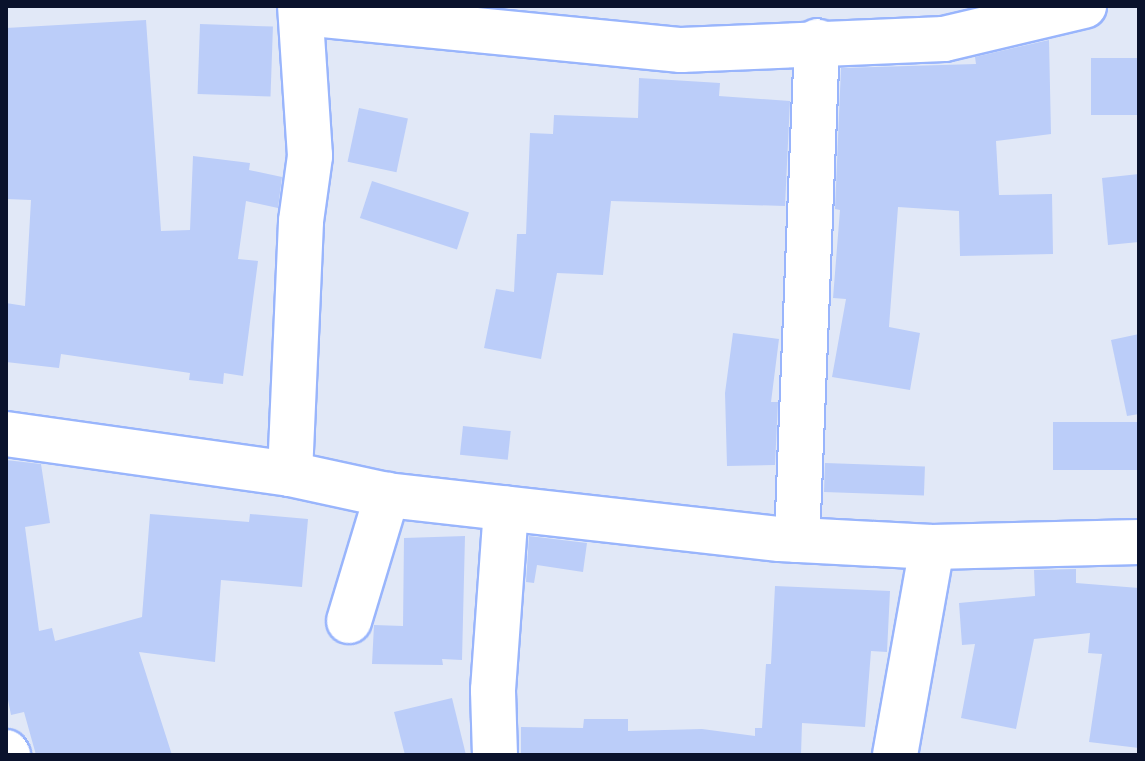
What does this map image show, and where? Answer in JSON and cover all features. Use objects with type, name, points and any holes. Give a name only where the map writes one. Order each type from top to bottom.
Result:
[{"type":"street","points":[[290,474],[301,221],[310,156],[302,10],[681,50],[817,41],[1084,6]]},
{"type":"street","points":[[797,540],[817,41]]},
{"type":"street","points":[[6,434],[290,474],[387,495],[797,540],[932,547],[1139,542]]},
{"type":"street","points":[[349,621],[387,495]]},
{"type":"street","points":[[495,755],[493,690],[506,508]]},
{"type":"street","points":[[895,755],[932,547]]},
{"type":"building","points":[[146,20],[161,231],[190,230],[193,156],[250,163],[249,170],[282,177],[278,208],[246,201],[238,259],[258,261],[243,376],[224,373],[223,384],[189,380],[190,373],[61,354],[59,368],[6,362],[6,303],[25,306],[31,200],[6,199],[6,28]]},
{"type":"building","points":[[200,24],[273,27],[271,97],[198,94]]},
{"type":"building","points":[[1049,40],[1051,134],[996,141],[999,195],[1052,194],[1053,254],[960,256],[959,211],[898,207],[889,327],[920,333],[910,390],[832,377],[846,299],[833,298],[840,210],[835,209],[841,68],[976,64],[975,57]]},
{"type":"building","points":[[1091,58],[1139,58],[1139,115],[1091,115]]},
{"type":"building","points":[[639,78],[720,83],[719,96],[790,101],[785,206],[611,201],[603,275],[557,273],[541,359],[484,348],[496,289],[514,292],[517,234],[526,234],[530,133],[553,134],[554,115],[638,118]]},
{"type":"building","points":[[359,108],[408,118],[396,172],[348,162]]},
{"type":"building","points":[[1139,174],[1139,242],[1108,245],[1102,178]]},
{"type":"building","points":[[372,181],[469,213],[457,250],[360,218]]},
{"type":"building","points":[[733,333],[779,339],[771,402],[778,402],[775,465],[727,466],[725,393]]},
{"type":"building","points":[[1139,334],[1139,414],[1127,416],[1111,340]]},
{"type":"building","points":[[1053,422],[1139,422],[1139,470],[1053,470]]},
{"type":"building","points":[[463,426],[511,431],[508,460],[460,455]]},
{"type":"building","points":[[6,460],[41,464],[50,523],[25,527],[39,631],[52,628],[55,641],[142,617],[150,514],[249,522],[250,514],[308,519],[302,587],[221,580],[215,662],[139,652],[172,755],[36,755],[24,712],[11,715],[6,690]]},
{"type":"building","points":[[825,463],[925,466],[924,495],[824,492]]},
{"type":"building","points":[[465,536],[462,660],[442,659],[443,665],[372,664],[374,625],[403,626],[404,538]]},
{"type":"building","points":[[529,536],[587,543],[583,572],[537,565],[534,583],[526,582]]},
{"type":"building","points":[[1076,569],[1076,583],[1139,588],[1139,748],[1089,742],[1102,654],[1088,653],[1090,633],[1034,639],[1016,729],[961,718],[975,644],[962,645],[959,603],[1035,596],[1034,570]]},
{"type":"building","points":[[775,586],[890,591],[887,652],[871,651],[865,727],[802,723],[801,755],[521,755],[521,727],[583,728],[584,719],[628,719],[628,731],[702,729],[755,736],[755,728],[762,728],[766,664],[771,664]]},
{"type":"building","points":[[452,698],[466,755],[405,755],[394,712]]}]
